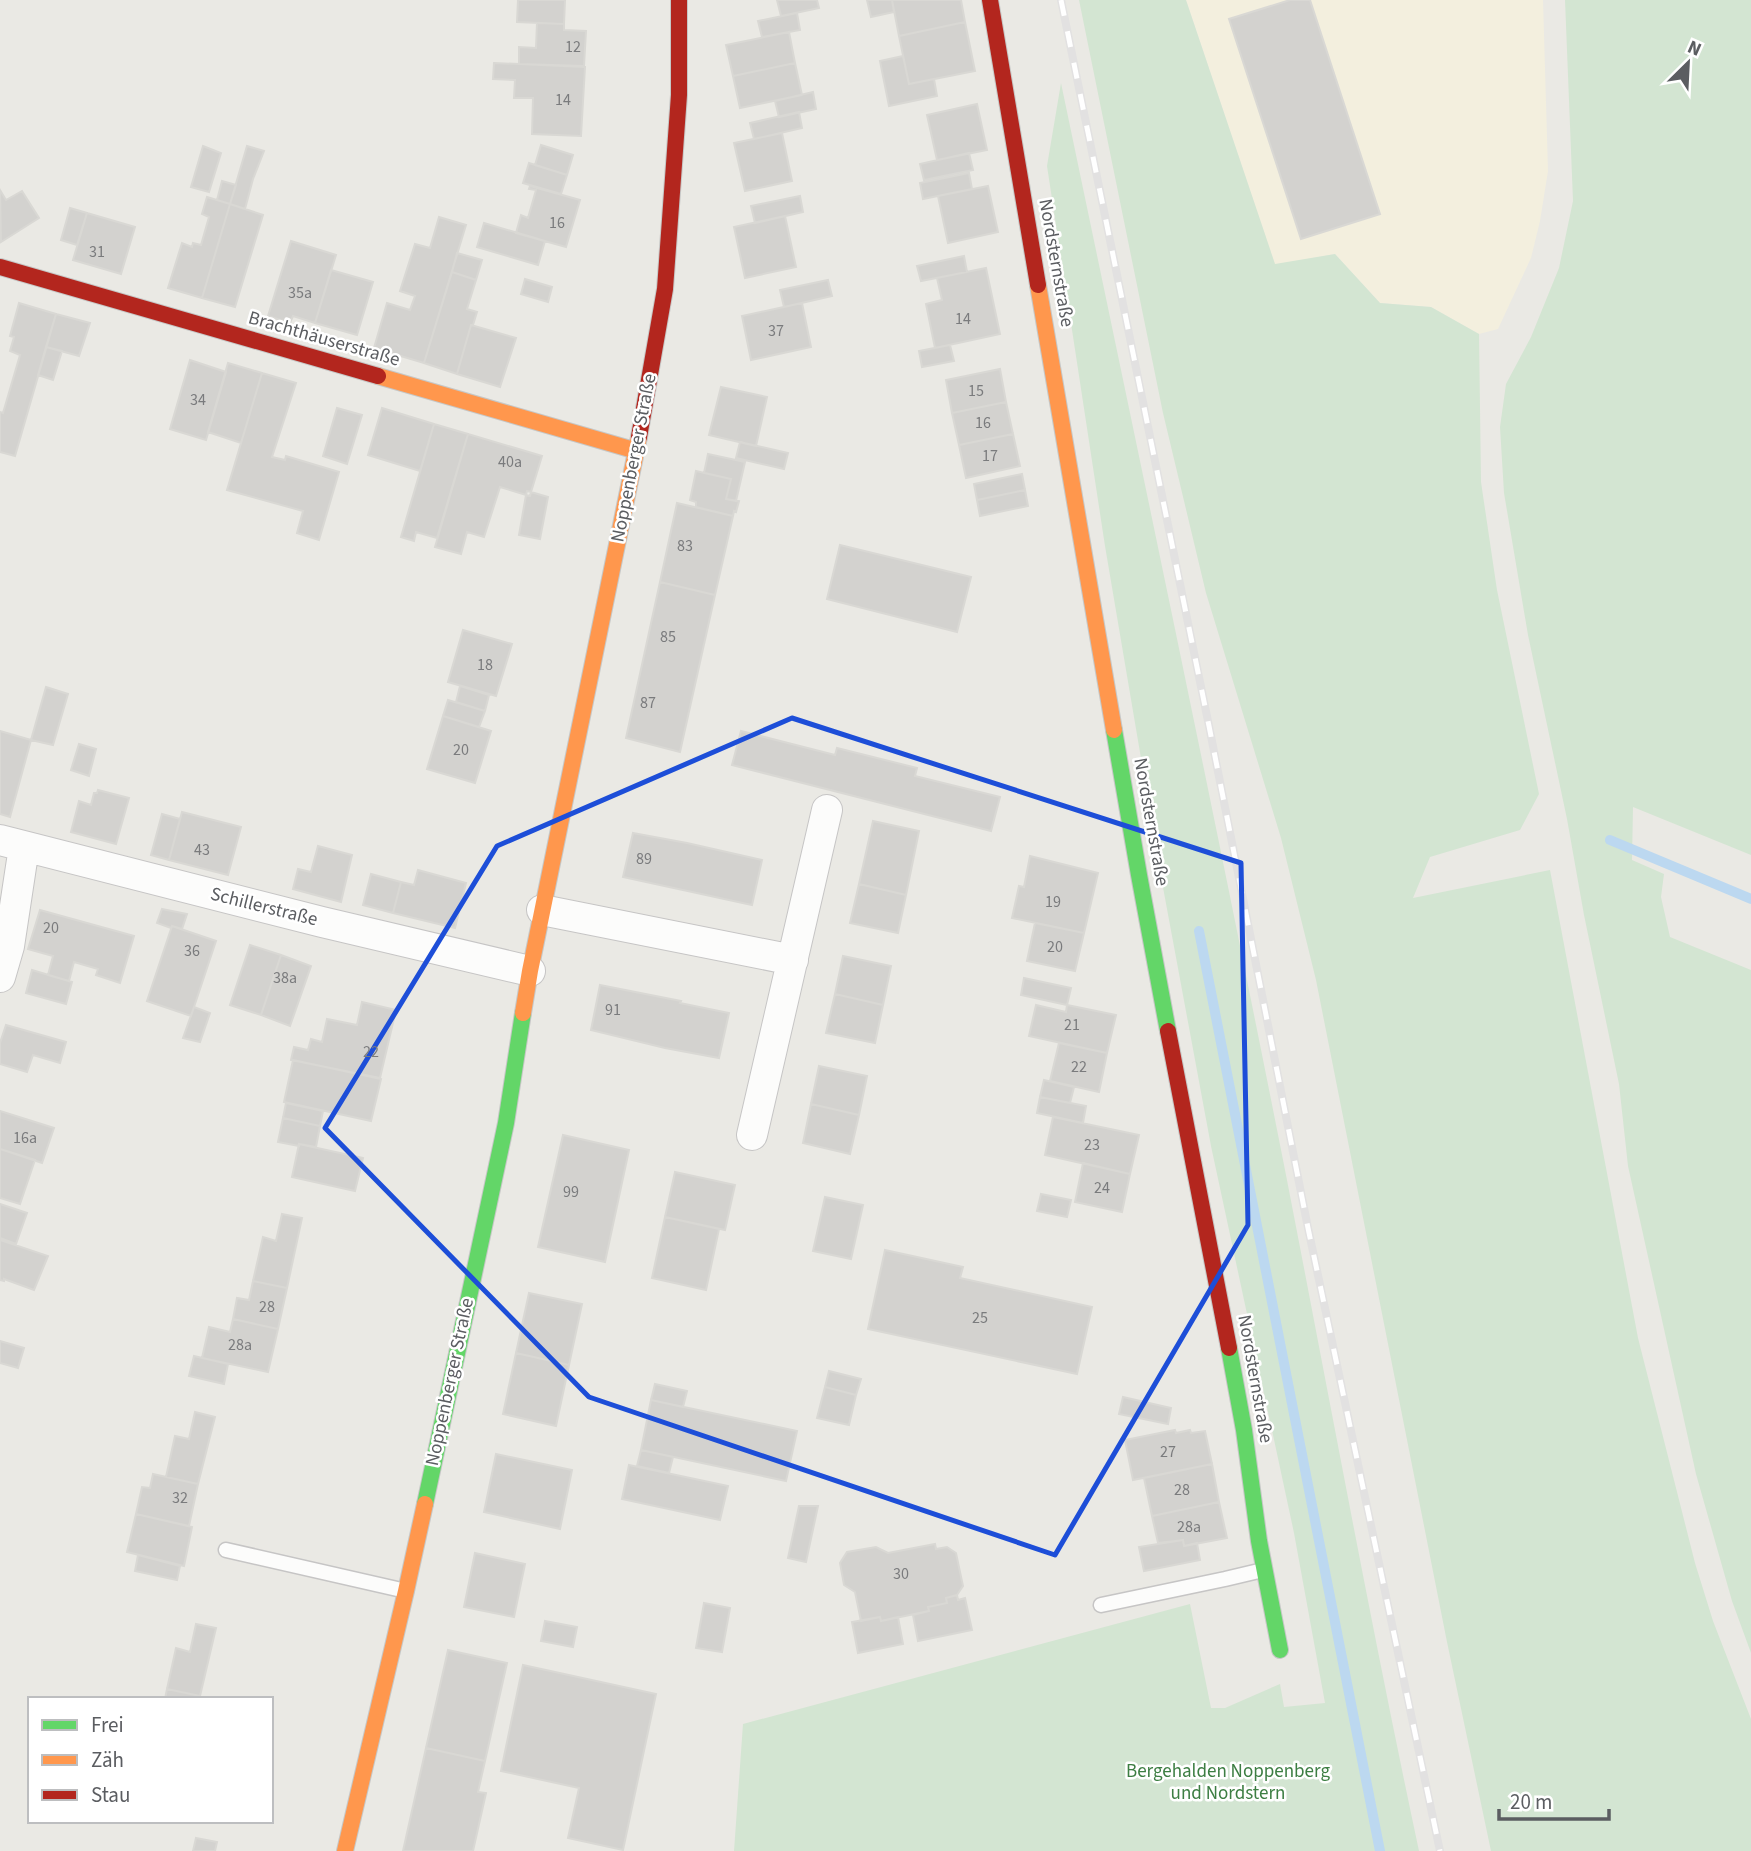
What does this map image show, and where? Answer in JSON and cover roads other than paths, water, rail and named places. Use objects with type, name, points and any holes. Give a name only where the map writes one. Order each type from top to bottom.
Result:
[{"type":"street","name":"Noppenberger Straße","points":[[345,1851],[406,1591],[506,1123],[530,971],[637,452],[665,289],[679,95],[679,0]]},
{"type":"street","name":"Nordsternstraße","points":[[990,0],[1137,862],[1244,1430],[1259,1541],[1280,1650]]},
{"type":"street","name":"Brachthäuserstraße","points":[[0,267],[637,452]]},
{"type":"street","points":[[752,1135],[827,810]]},
{"type":"street","points":[[0,977],[9,946],[12,843]]},
{"type":"street","name":"Schillerstraße","points":[[12,843],[322,922],[530,971]]},
{"type":"street","points":[[542,910],[793,960]]},
{"type":"lane","points":[[226,1550],[406,1591]]},
{"type":"lane","points":[[1101,1605],[1264,1569]]},
{"type":"waterway","points":[[1610,840],[1751,899]]},
{"type":"waterway","points":[[1199,931],[1380,1851]]},
{"type":"railway","points":[[1061,0],[1308,1228],[1440,1851]]},
{"type":"park label","name":"Bergehalden Noppenberg und Nordstern","points":[[1228,1782]]}]
